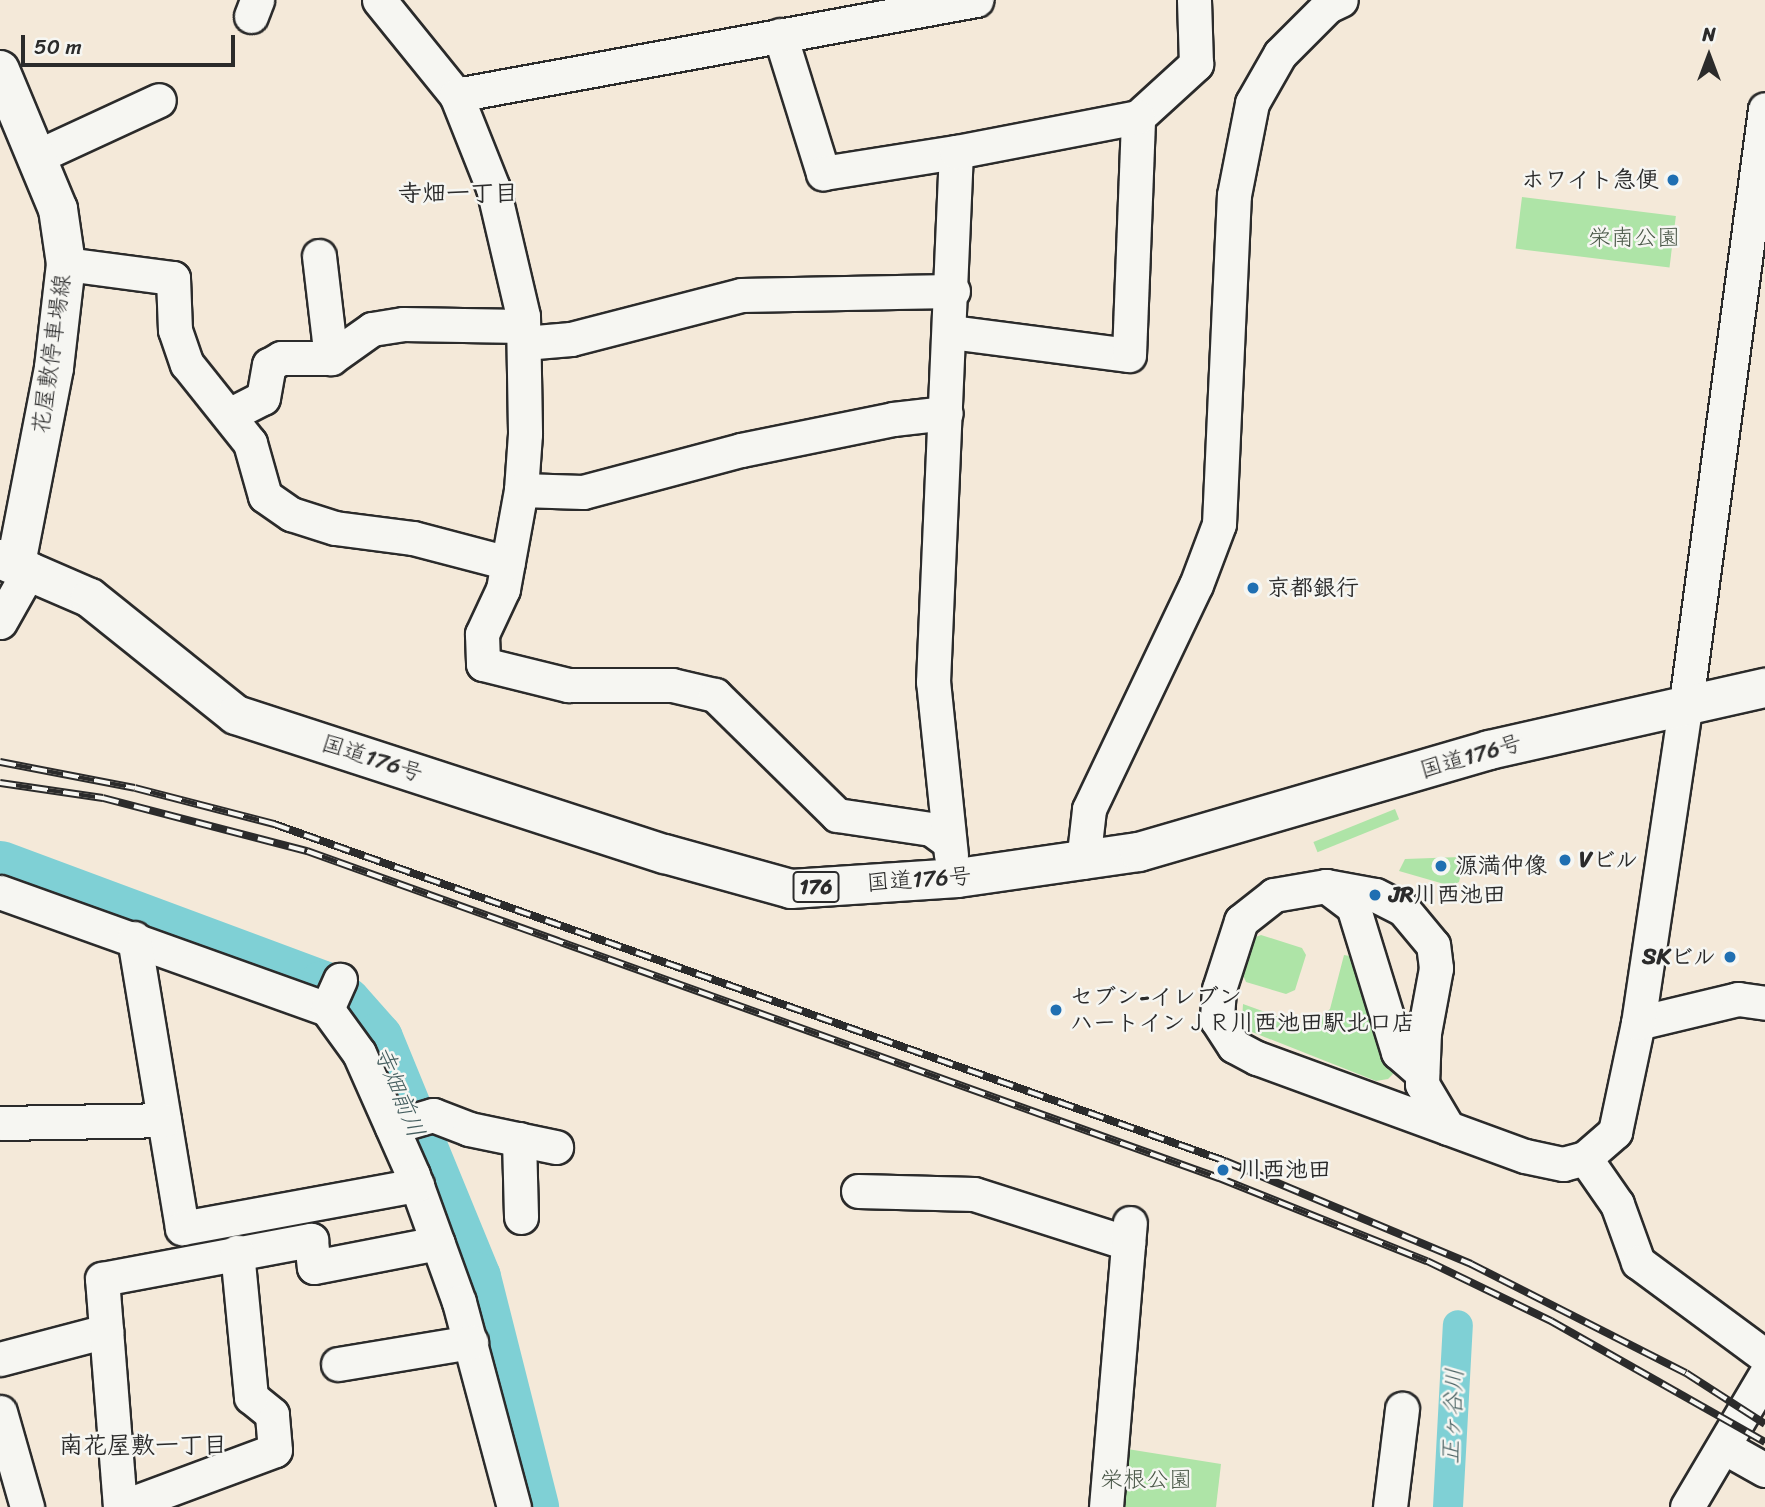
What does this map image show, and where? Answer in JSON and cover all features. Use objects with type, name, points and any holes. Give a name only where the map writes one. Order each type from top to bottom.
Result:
[{"type":"main road","name":"花屋敷停車場線","points":[[0,70],[58,209],[66,264],[54,368],[15,564]]},
{"type":"main road","name":"国道176号","points":[[15,564],[90,598],[236,715],[665,854],[792,889],[958,878],[1083,862],[1199,838],[1489,750],[1686,703],[1765,688]]},
{"type":"street","points":[[379,0],[456,95],[493,188],[523,335],[521,490],[503,589],[482,634],[483,664],[568,685],[672,685],[715,695],[836,815],[931,829],[946,840]]},
{"type":"street","points":[[456,95],[976,0]]},
{"type":"street","points":[[780,35],[823,173],[956,152],[1138,117],[1196,64],[1194,0]]},
{"type":"street","points":[[1083,862],[1088,809],[1196,585],[1219,524],[1234,195],[1252,103],[1280,54],[1328,6],[1342,0]]},
{"type":"street","points":[[38,156],[159,100]]},
{"type":"street","points":[[1448,1128],[1430,1103],[1422,1073],[1436,968],[1433,944],[1403,909],[1375,895],[1326,886],[1273,895],[1241,921],[1219,989],[1217,1020],[1234,1046],[1257,1058],[1448,1128],[1543,1162],[1563,1164],[1585,1158],[1615,1132],[1622,1116],[1638,1023],[1686,703],[1765,109]]},
{"type":"street","points":[[951,332],[1129,355],[1138,117]]},
{"type":"street","points":[[956,152],[953,290],[933,682],[946,840],[958,878]]},
{"type":"street","points":[[319,256],[331,358]]},
{"type":"street","points":[[66,264],[173,278],[175,330],[187,364],[250,443],[265,496],[290,514],[335,528],[413,538],[508,563]]},
{"type":"street","points":[[229,415],[263,398],[269,365],[281,358],[331,358],[372,329],[403,324],[571,340],[741,295],[953,290]]},
{"type":"street","points":[[521,490],[583,492],[741,450],[892,419],[946,413]]},
{"type":"street","points":[[0,622],[15,564]]},
{"type":"street","points":[[1326,886],[1353,906],[1398,1052],[1422,1073]]},
{"type":"street","points":[[0,892],[134,938],[333,994],[417,1185],[438,1243],[471,1342],[514,1507]]},
{"type":"street","points":[[134,938],[182,1228],[417,1185]]},
{"type":"street","points":[[1638,1023],[1738,999],[1765,1003]]},
{"type":"street","points":[[392,1126],[424,1115],[556,1147]]},
{"type":"street","points":[[0,1123],[164,1120]]},
{"type":"street","points":[[519,1139],[521,1217]]},
{"type":"street","points":[[1585,1158],[1617,1204],[1638,1262],[1765,1356]]},
{"type":"street","points":[[858,1191],[974,1194],[1129,1233],[1106,1507]]},
{"type":"street","points":[[237,1252],[251,1397],[272,1414],[275,1450],[195,1494],[121,1507],[102,1279],[237,1252],[311,1240],[314,1267],[438,1243]]},
{"type":"street","points":[[0,1359],[106,1331]]},
{"type":"street","points":[[338,1364],[471,1342]]},
{"type":"street","points":[[1687,1507],[1765,1375]]},
{"type":"street","points":[[1390,1507],[1402,1409]]},
{"type":"street","points":[[0,1412],[27,1507]]},
{"type":"street","points":[[1724,1447],[1765,1470]]},
{"type":"green space","name":"栄南公園","points":[[1522,197],[1676,216],[1670,268],[1516,249]]},
{"type":"green space","points":[[1395,809],[1399,819],[1318,852],[1313,842]]},
{"type":"green space","points":[[1460,857],[1464,860],[1459,882],[1451,886],[1399,871],[1405,859]]},
{"type":"green space","points":[[1261,935],[1302,948],[1306,955],[1295,990],[1286,994],[1246,982],[1242,973],[1253,938]]},
{"type":"green space","points":[[1344,955],[1355,957],[1371,1021],[1393,1063],[1393,1074],[1388,1079],[1376,1081],[1252,1032],[1242,1020],[1243,1004],[1304,1026],[1314,1023],[1330,1009]]},
{"type":"green space","name":"栄根公園","points":[[1121,1448],[1221,1464],[1216,1507],[1115,1507]]},
{"type":"waterway","name":"寺畑前川","points":[[0,866],[322,986],[345,1002],[377,1038],[475,1277],[533,1507]]},
{"type":"waterway","name":"正ヶ谷川","points":[[1448,1507],[1458,1325]]},
{"type":"railway","points":[[0,762],[135,788],[274,824],[1225,1161],[1471,1264],[1686,1373],[1765,1424]]},
{"type":"railway","points":[[0,783],[103,798],[307,851],[1219,1178],[1427,1261],[1551,1321],[1765,1442]]},
{"type":"place","name":"ホワイト急便","points":[[1673,180]]},
{"type":"place","name":"京都銀行","points":[[1253,588]]},
{"type":"place","name":"Vビル","points":[[1565,860]]},
{"type":"place","name":"源満仲像","points":[[1441,866]]},
{"type":"place","name":"JR川西池田","points":[[1375,895]]},
{"type":"place","name":"SKビル","points":[[1730,957]]},
{"type":"place","name":"セブン-イレブン ハートインＪＲ川西池田駅北口店","points":[[1056,1010]]},
{"type":"place","name":"川西池田","points":[[1223,1170]]},
{"type":"district","name":"寺畑一丁目","points":[[458,194]]},
{"type":"district","name":"南花屋敷一丁目","points":[[143,1446]]}]
